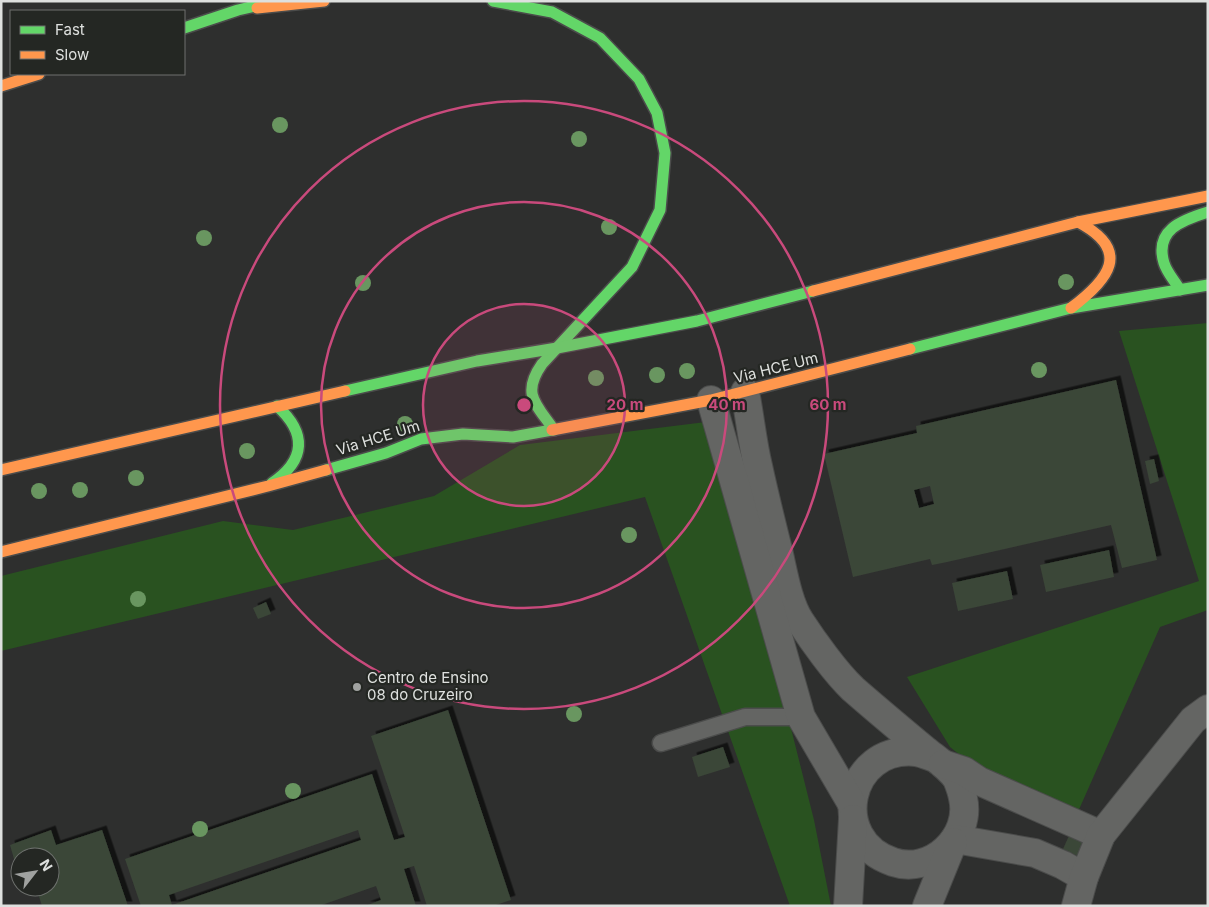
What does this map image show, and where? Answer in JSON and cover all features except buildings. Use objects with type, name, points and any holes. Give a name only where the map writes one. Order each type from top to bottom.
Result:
[{"type":"main road","points":[[185,28],[238,10],[276,1]]},
{"type":"main road","points":[[238,10],[324,1]]},
{"type":"main road","points":[[493,1],[552,12],[600,38],[640,79],[657,113],[665,153],[660,210],[632,267],[542,364],[530,386],[538,406],[554,430]]},
{"type":"main road","points":[[1,86],[36,75]]},
{"type":"main road","points":[[1,470],[477,361],[557,348],[697,321],[1078,222],[1208,196]]},
{"type":"main road","points":[[1180,290],[1165,264],[1161,245],[1169,230],[1188,218],[1208,212]]},
{"type":"main road","points":[[1071,308],[1091,293],[1099,284],[1105,276],[1109,262],[1108,250],[1099,234],[1078,222]]},
{"type":"main road","name":"Via HCE Um","points":[[1,552],[268,486],[386,453],[421,439],[463,434],[513,437],[711,400],[1071,308],[1208,285]]},
{"type":"main road","points":[[268,486],[290,469],[299,454],[299,437],[295,427],[287,414],[277,406]]},
{"type":"street","points":[[745,392],[757,464],[770,520],[786,584],[798,619],[851,687],[939,761],[957,779],[964,799],[964,820],[927,906]]},
{"type":"street","points":[[711,400],[801,717],[852,812],[859,834],[868,848],[881,858],[896,863],[912,865],[928,861],[943,853],[954,841]]},
{"type":"street","points":[[1076,906],[1084,877],[1101,834],[1193,720],[1208,709]]},
{"type":"street","points":[[848,906],[852,812],[856,786],[866,770],[881,759],[899,753],[917,752],[964,771],[980,782],[1101,834]]},
{"type":"street","points":[[954,841],[1035,853],[1063,864],[1084,877]]},
{"type":"lane","points":[[661,743],[745,717],[801,717]]},
{"type":"green space","points":[[1208,323],[1208,610],[1160,627],[1073,823],[1007,793],[950,747],[907,677],[1199,581],[1119,331]]},
{"type":"green space","points":[[714,421],[814,820],[831,906],[790,906],[645,497],[1,651],[1,576],[223,521],[293,530],[434,496],[520,445]]},
{"type":"traffic: fast","points":[[185,28],[238,10],[276,1]]},
{"type":"traffic: fast","points":[[493,1],[552,12],[600,38],[639,79],[657,113],[665,153],[660,210],[632,267],[542,364],[532,383],[533,398],[554,430]]},
{"type":"traffic: fast","points":[[1180,290],[1164,263],[1163,242],[1172,228],[1208,212]]},
{"type":"traffic: fast","points":[[910,349],[1071,308],[1208,285]]},
{"type":"traffic: fast","points":[[345,391],[477,361],[557,348],[697,321],[813,291]]},
{"type":"traffic: fast","points":[[272,483],[291,465],[296,456],[298,446],[298,436],[294,426],[277,406]]},
{"type":"traffic: fast","points":[[326,470],[386,453],[421,439],[463,434],[513,437],[552,430]]},
{"type":"traffic: slow","points":[[257,8],[324,1]]},
{"type":"traffic: slow","points":[[1,86],[36,75]]},
{"type":"traffic: slow","points":[[813,291],[1078,222],[1208,196]]},
{"type":"traffic: slow","points":[[1071,308],[1095,287],[1104,276],[1109,265],[1110,255],[1105,244],[1095,233],[1078,222]]},
{"type":"traffic: slow","points":[[552,430],[711,400],[910,349]]},
{"type":"traffic: slow","points":[[1,470],[345,391]]},
{"type":"traffic: slow","points":[[1,552],[326,470]]},
{"type":"place","name":"Centro de Ensino 08 do Cruzeiro","points":[[357,687]]}]
